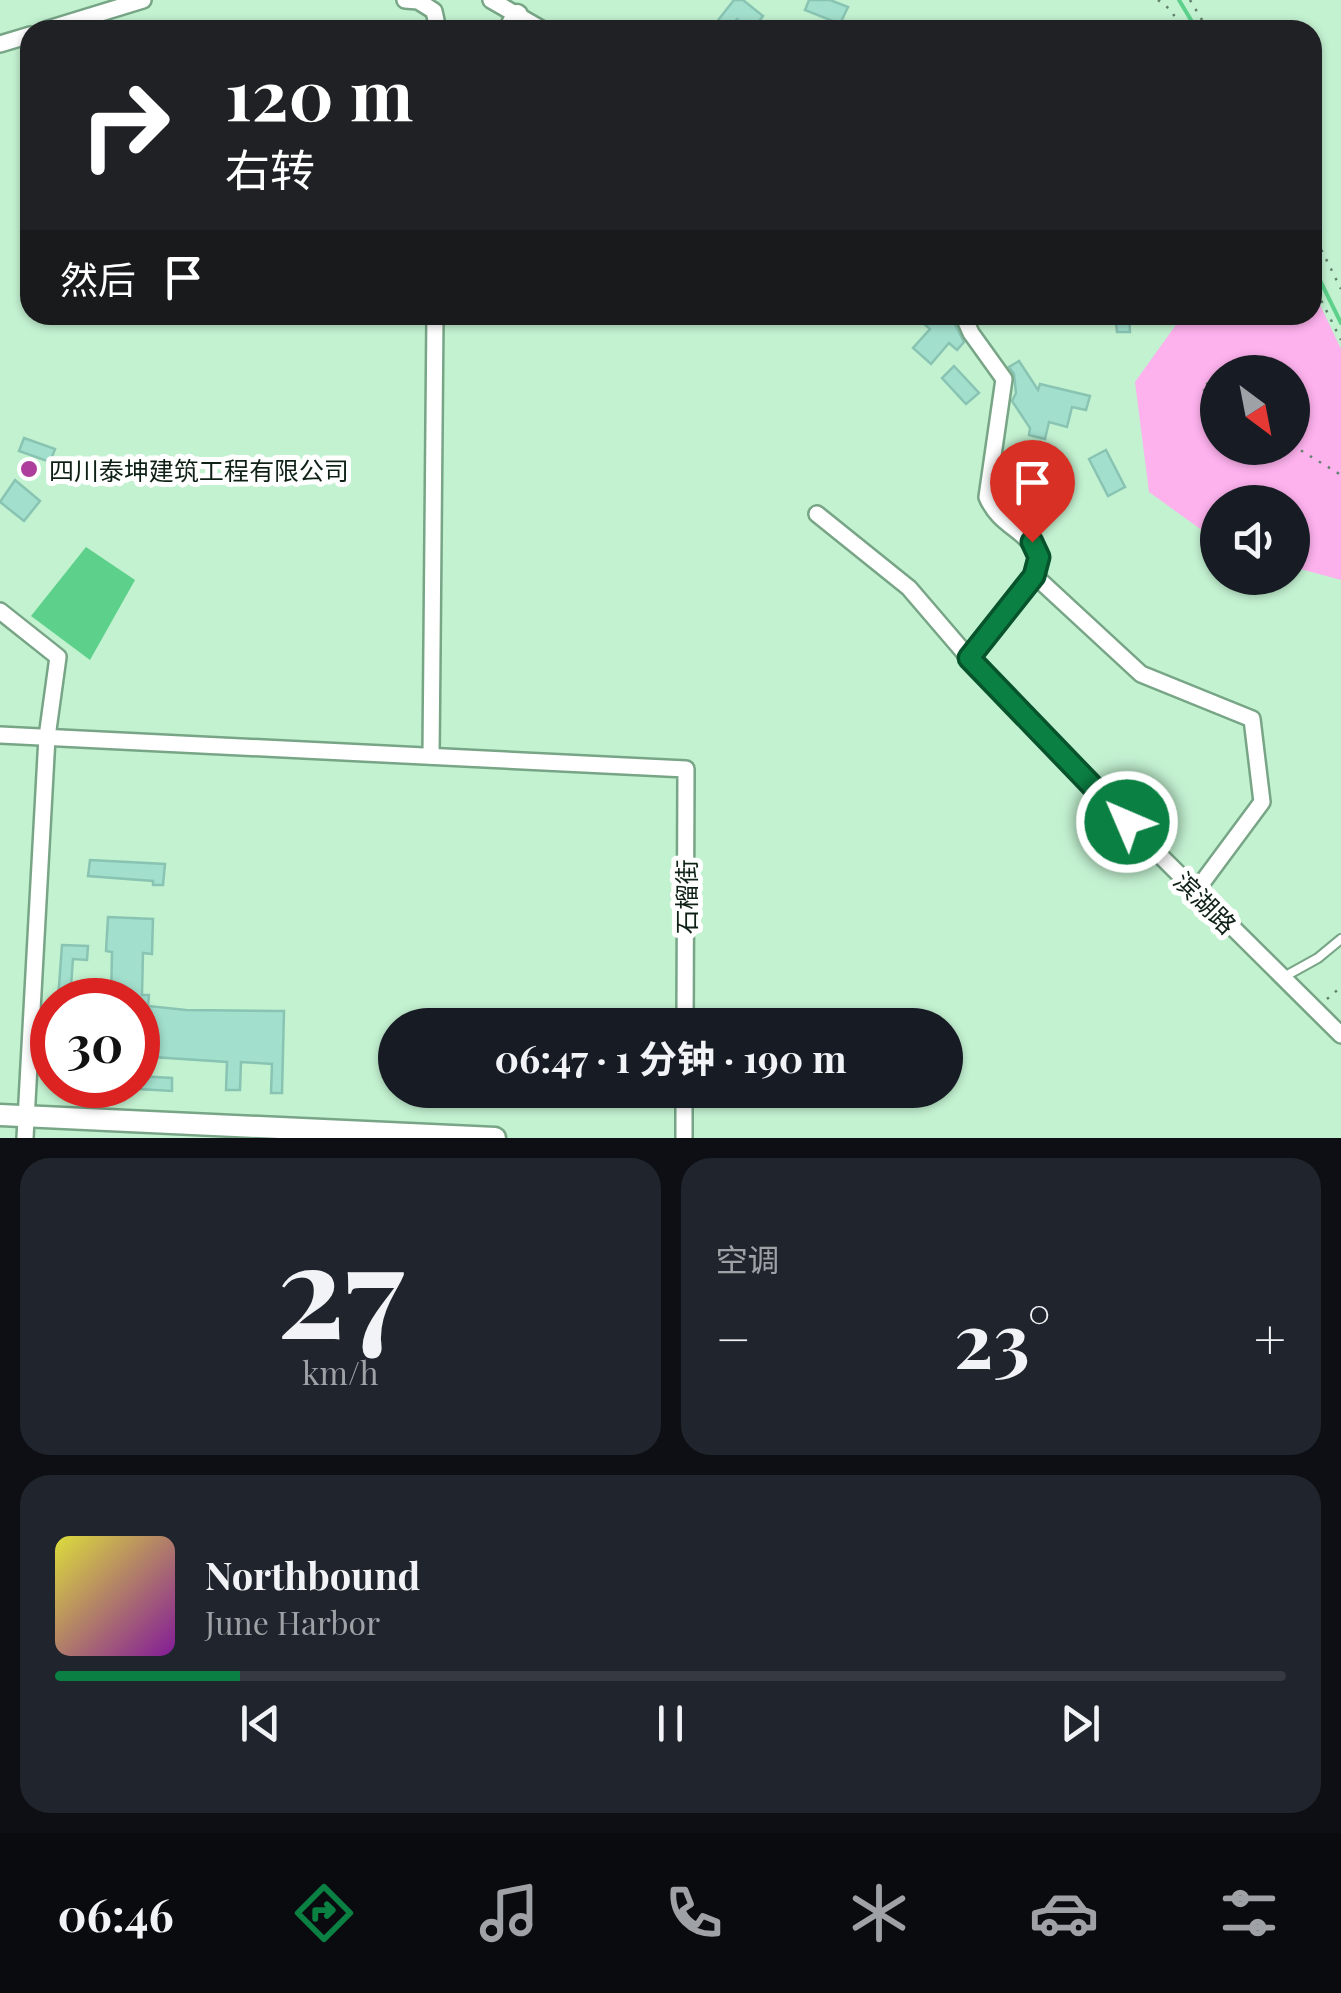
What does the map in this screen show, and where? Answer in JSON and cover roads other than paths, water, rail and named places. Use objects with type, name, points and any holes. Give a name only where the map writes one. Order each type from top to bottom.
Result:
[{"type":"street","points":[[78,20],[143,0]]},
{"type":"street","points":[[404,0],[418,1],[434,11],[436,20]]},
{"type":"street","points":[[491,0],[518,15]]},
{"type":"street","points":[[0,735],[430,756],[435,325]]},
{"type":"street","points":[[967,325],[1004,380],[988,498],[995,515],[1032,542],[1039,557],[1034,576],[969,658]]},
{"type":"street","name":"滨湖路","points":[[817,514],[910,588],[969,658],[1341,1035]]},
{"type":"street","points":[[1034,576],[1142,674],[1252,719],[1262,802],[1196,891]]},
{"type":"street","points":[[0,611],[58,657],[47,738],[25,1127]]},
{"type":"street","name":"石榴街","points":[[430,756],[686,769],[684,1008]]},
{"type":"street","points":[[684,1108],[684,1138]]},
{"type":"street","points":[[0,1115],[25,1127],[495,1138]]},
{"type":"lane","points":[[1282,978],[1341,940]]},
{"type":"waterway","points":[[1179,0],[1191,20]]},
{"type":"waterway","points":[[1322,284],[1341,323]]},
{"type":"place","name":"四川泰坤建筑工程有限公司","points":[[29,469]]}]
